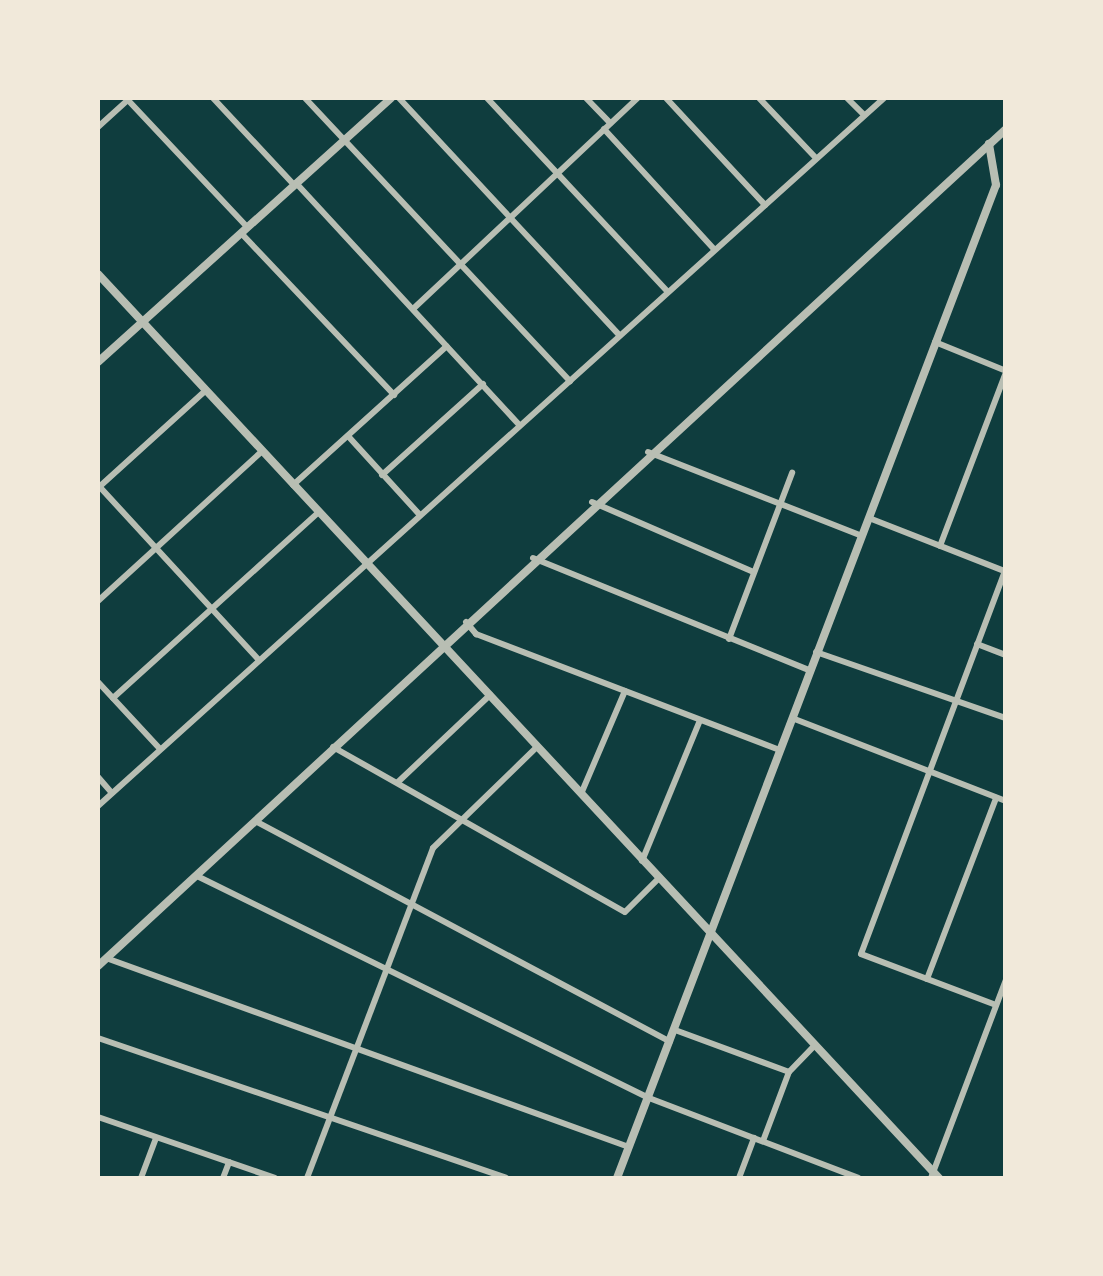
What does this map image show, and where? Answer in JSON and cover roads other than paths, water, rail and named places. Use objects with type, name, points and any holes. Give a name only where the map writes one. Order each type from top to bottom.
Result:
[{"type":"street","points":[[98,127],[128,98],[394,395]]},
{"type":"street","points":[[213,98],[520,425]]},
{"type":"street","points":[[305,98],[570,381]]},
{"type":"street","points":[[98,362],[391,98]]},
{"type":"street","points":[[399,98],[620,335]]},
{"type":"street","points":[[487,98],[668,292]]},
{"type":"street","points":[[586,98],[714,249]]},
{"type":"street","points":[[413,309],[638,98]]},
{"type":"street","points":[[666,98],[765,205]]},
{"type":"street","points":[[760,98],[816,158]]},
{"type":"street","points":[[847,98],[864,116]]},
{"type":"street","points":[[98,806],[884,98]]},
{"type":"street","points":[[98,966],[592,502],[1006,129]]},
{"type":"street","points":[[617,1178],[996,185],[989,144]]},
{"type":"street","points":[[98,274],[935,1177],[1006,980]]},
{"type":"street","points":[[935,342],[1006,372],[940,546]]},
{"type":"street","points":[[294,484],[448,346]]},
{"type":"street","points":[[382,475],[483,384]]},
{"type":"street","points":[[206,390],[98,487],[259,660]]},
{"type":"street","points":[[348,436],[420,514]]},
{"type":"street","points":[[98,601],[262,451]]},
{"type":"street","points":[[648,452],[862,536]]},
{"type":"street","points":[[729,638],[792,473]]},
{"type":"street","points":[[592,502],[754,572]]},
{"type":"street","points":[[113,698],[319,512]]},
{"type":"street","points":[[869,518],[1005,570],[861,954],[927,979],[1006,1018]]},
{"type":"street","points":[[533,558],[809,670]]},
{"type":"street","points":[[466,622],[625,691],[780,750]]},
{"type":"street","points":[[977,644],[1006,655]]},
{"type":"street","points":[[816,652],[1006,718]]},
{"type":"street","points":[[98,682],[160,749]]},
{"type":"street","points":[[580,794],[625,691]]},
{"type":"street","points":[[398,782],[490,696]]},
{"type":"street","points":[[791,718],[1006,801]]},
{"type":"street","points":[[642,860],[700,720]]},
{"type":"street","points":[[332,747],[625,912],[658,878]]},
{"type":"street","points":[[307,1178],[433,848],[537,747]]},
{"type":"street","points":[[98,777],[112,792]]},
{"type":"street","points":[[927,979],[996,798]]},
{"type":"street","points":[[254,820],[670,1042]]},
{"type":"street","points":[[197,876],[649,1098],[843,1176],[858,1178]]},
{"type":"street","points":[[106,958],[629,1147]]},
{"type":"street","points":[[675,1030],[788,1072]]},
{"type":"street","points":[[98,1038],[506,1178]]},
{"type":"street","points":[[739,1178],[788,1072],[815,1045]]},
{"type":"street","points":[[98,1117],[276,1178]]},
{"type":"street","points":[[141,1178],[156,1137]]},
{"type":"street","points":[[223,1178],[229,1162]]}]
